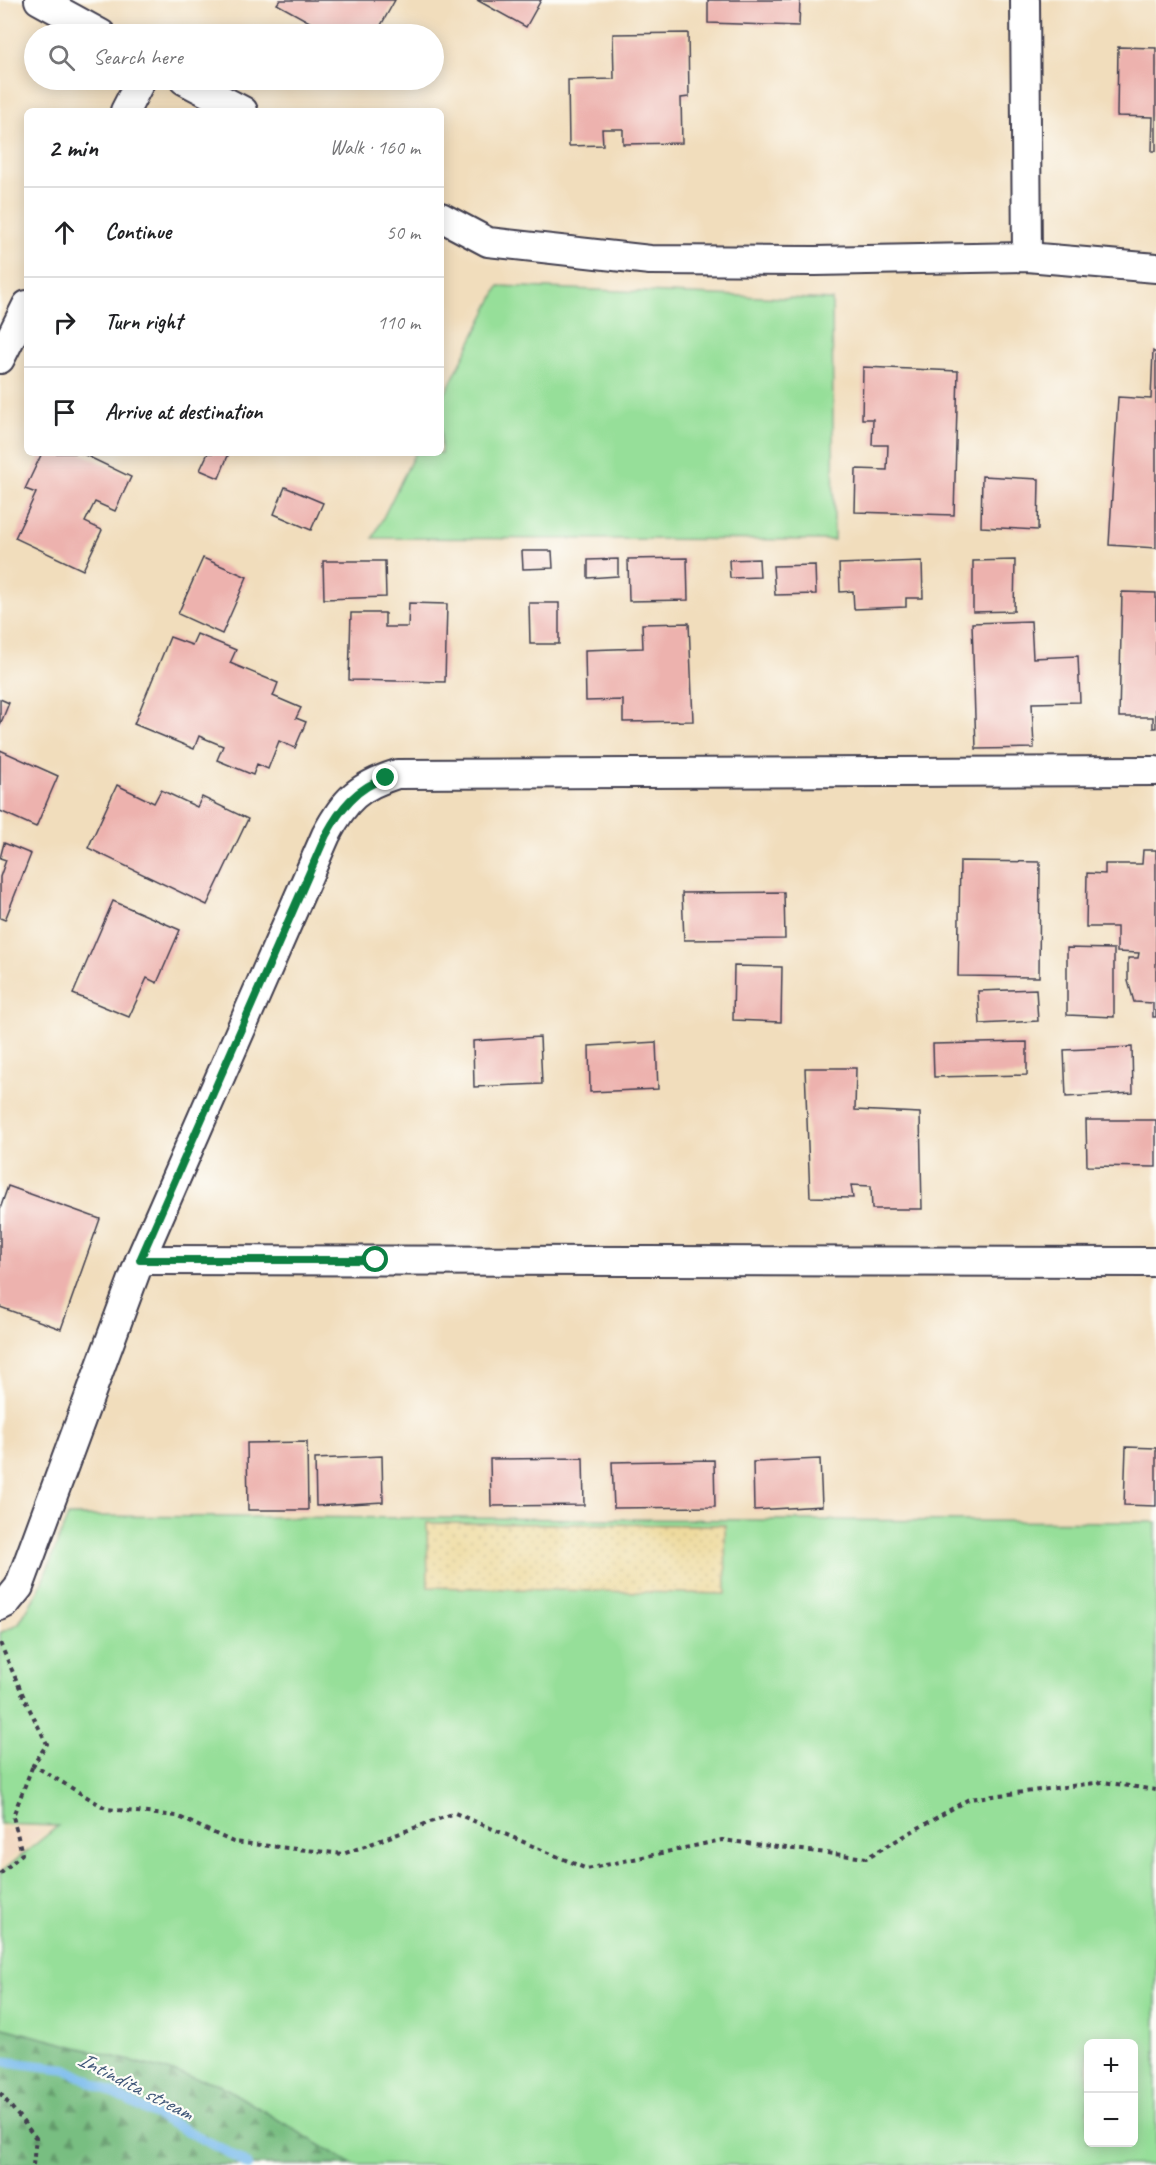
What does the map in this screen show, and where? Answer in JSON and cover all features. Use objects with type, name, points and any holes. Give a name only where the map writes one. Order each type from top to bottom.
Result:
[{"type":"street","points":[[39,0],[83,24]]},
{"type":"street","points":[[1025,0],[1027,257]]},
{"type":"street","points":[[127,108],[136,90]]},
{"type":"street","points":[[203,90],[237,108]]},
{"type":"street","points":[[444,219],[488,242],[650,260],[814,261],[1027,257],[1156,268]]},
{"type":"street","points":[[0,359],[24,311]]},
{"type":"street","points":[[0,1606],[6,1604],[20,1587],[140,1260],[326,835],[338,813],[354,795],[374,782],[397,774],[1156,771]]},
{"type":"street","points":[[140,1260],[1156,1262]]},
{"type":"path","points":[[0,1643],[47,1744],[33,1765],[13,1816],[22,1854],[0,1874]]},
{"type":"path","points":[[33,1765],[107,1809],[177,1816],[233,1842],[344,1854],[455,1813],[587,1869],[722,1840],[866,1857],[969,1799],[1103,1782],[1156,1790]]},
{"type":"path","points":[[0,2093],[36,2138],[33,2165]]},
{"type":"shaded area","points":[[0,1829],[46,1830],[0,1867]]},
{"type":"green space","points":[[499,286],[832,300],[834,540],[373,538],[414,456],[444,456],[444,396]]},
{"type":"green space","points":[[68,1516],[1156,1522],[1156,2165],[0,2165],[0,1873],[58,1826],[0,1824],[0,1633],[19,1623],[39,1590]]},
{"type":"green space","points":[[0,2027],[219,2084],[353,2165],[0,2165]]},
{"type":"sand","points":[[427,1523],[725,1525],[726,1594],[428,1587]]},
{"type":"building","points":[[280,0],[395,0],[382,24],[313,24],[277,4]]},
{"type":"building","points":[[477,0],[541,0],[526,27]]},
{"type":"building","points":[[708,0],[800,0],[799,26],[708,23]]},
{"type":"building","points":[[688,33],[689,97],[681,98],[682,143],[623,144],[623,129],[602,129],[603,145],[569,146],[568,80],[614,79],[613,34]]},
{"type":"building","points":[[1118,47],[1156,48],[1156,151],[1152,151],[1153,117],[1117,116]]},
{"type":"building","points":[[1153,351],[1156,353],[1156,548],[1109,545],[1118,397],[1151,399]]},
{"type":"building","points":[[863,367],[958,371],[954,515],[855,512],[856,469],[887,470],[888,445],[872,445],[873,419],[862,419]]},
{"type":"building","points":[[41,456],[87,456],[131,477],[115,511],[95,502],[85,522],[102,530],[83,570],[15,538],[36,493],[25,489]]},
{"type":"building","points":[[207,456],[228,456],[219,478],[200,470]]},
{"type":"building","points":[[982,476],[1039,479],[1038,530],[981,527]]},
{"type":"building","points":[[285,487],[323,503],[311,530],[274,514]]},
{"type":"building","points":[[522,551],[552,551],[553,568],[523,569]]},
{"type":"building","points":[[203,558],[247,577],[222,634],[178,614]]},
{"type":"building","points":[[687,558],[688,600],[629,601],[628,559]]},
{"type":"building","points":[[618,559],[618,576],[588,578],[588,560]]},
{"type":"building","points":[[759,559],[760,577],[730,578],[729,560]]},
{"type":"building","points":[[1015,560],[1014,611],[973,612],[973,561]]},
{"type":"building","points":[[323,561],[385,561],[386,597],[324,599]]},
{"type":"building","points":[[922,561],[923,598],[906,598],[906,607],[854,609],[853,591],[840,592],[839,564]]},
{"type":"building","points":[[815,565],[816,594],[775,595],[773,566]]},
{"type":"building","points":[[1122,592],[1156,593],[1156,728],[1153,728],[1153,717],[1119,717]]},
{"type":"building","points":[[409,603],[447,604],[445,682],[349,680],[351,613],[385,613],[385,627],[408,627]]},
{"type":"building","points":[[529,603],[559,603],[559,644],[530,644]]},
{"type":"building","points":[[1031,621],[1033,658],[1078,656],[1080,702],[1032,703],[1034,748],[976,749],[972,623]]},
{"type":"building","points":[[689,623],[693,721],[623,722],[623,700],[586,701],[585,650],[643,648],[642,624]]},
{"type":"building","points":[[197,634],[236,650],[230,663],[278,683],[273,696],[301,708],[296,718],[306,722],[295,748],[279,741],[268,769],[257,764],[253,775],[217,760],[223,746],[199,736],[194,749],[134,724],[170,637],[192,645]]},
{"type":"building","points":[[0,699],[9,703],[0,725]]},
{"type":"building","points":[[0,750],[58,776],[36,827],[0,811]]},
{"type":"building","points":[[117,785],[154,803],[161,790],[197,807],[202,797],[248,819],[207,905],[88,848]]},
{"type":"building","points":[[4,843],[31,854],[5,920],[0,918],[0,877],[6,860],[0,858]]},
{"type":"building","points":[[1143,850],[1156,850],[1156,1017],[1153,1017],[1153,1003],[1134,1002],[1128,981],[1128,958],[1138,958],[1139,953],[1117,952],[1117,927],[1086,927],[1087,873],[1105,874],[1105,864],[1142,864]]},
{"type":"building","points":[[960,861],[1040,862],[1039,977],[958,976]]},
{"type":"building","points":[[784,892],[785,939],[684,940],[682,893]]},
{"type":"building","points":[[113,901],[180,930],[157,983],[147,978],[129,1017],[73,994]]},
{"type":"building","points":[[1067,948],[1114,949],[1114,1017],[1067,1015]]},
{"type":"building","points":[[734,966],[782,967],[781,1022],[733,1020]]},
{"type":"building","points":[[1036,989],[1038,1021],[980,1024],[978,991]]},
{"type":"building","points":[[540,1037],[542,1084],[474,1087],[473,1041]]},
{"type":"building","points":[[656,1042],[658,1089],[590,1092],[589,1046]]},
{"type":"building","points":[[1027,1042],[1027,1075],[934,1077],[933,1044]]},
{"type":"building","points":[[1132,1047],[1133,1093],[1066,1097],[1064,1050]]},
{"type":"building","points":[[805,1068],[856,1068],[855,1110],[920,1113],[922,1209],[872,1209],[871,1186],[851,1185],[853,1198],[810,1197]]},
{"type":"building","points":[[1086,1120],[1156,1120],[1156,1167],[1087,1166]]},
{"type":"building","points":[[8,1186],[100,1219],[61,1329],[0,1307],[0,1209]]},
{"type":"building","points":[[307,1442],[308,1510],[248,1510],[247,1443]]},
{"type":"building","points":[[1126,1447],[1156,1448],[1156,1506],[1124,1505]]},
{"type":"building","points":[[382,1456],[383,1502],[316,1506],[315,1459]]},
{"type":"building","points":[[583,1458],[584,1505],[491,1506],[490,1459]]},
{"type":"building","points":[[820,1459],[822,1506],[754,1510],[753,1462]]},
{"type":"building","points":[[714,1460],[715,1507],[614,1508],[612,1462]]},
{"type":"waterway","name":"Intindita stream","points":[[0,2061],[66,2069],[224,2150],[248,2165]]},
{"type":"route","points":[[376,1260],[140,1260],[326,835],[338,813],[354,795],[374,782],[386,778]]}]
